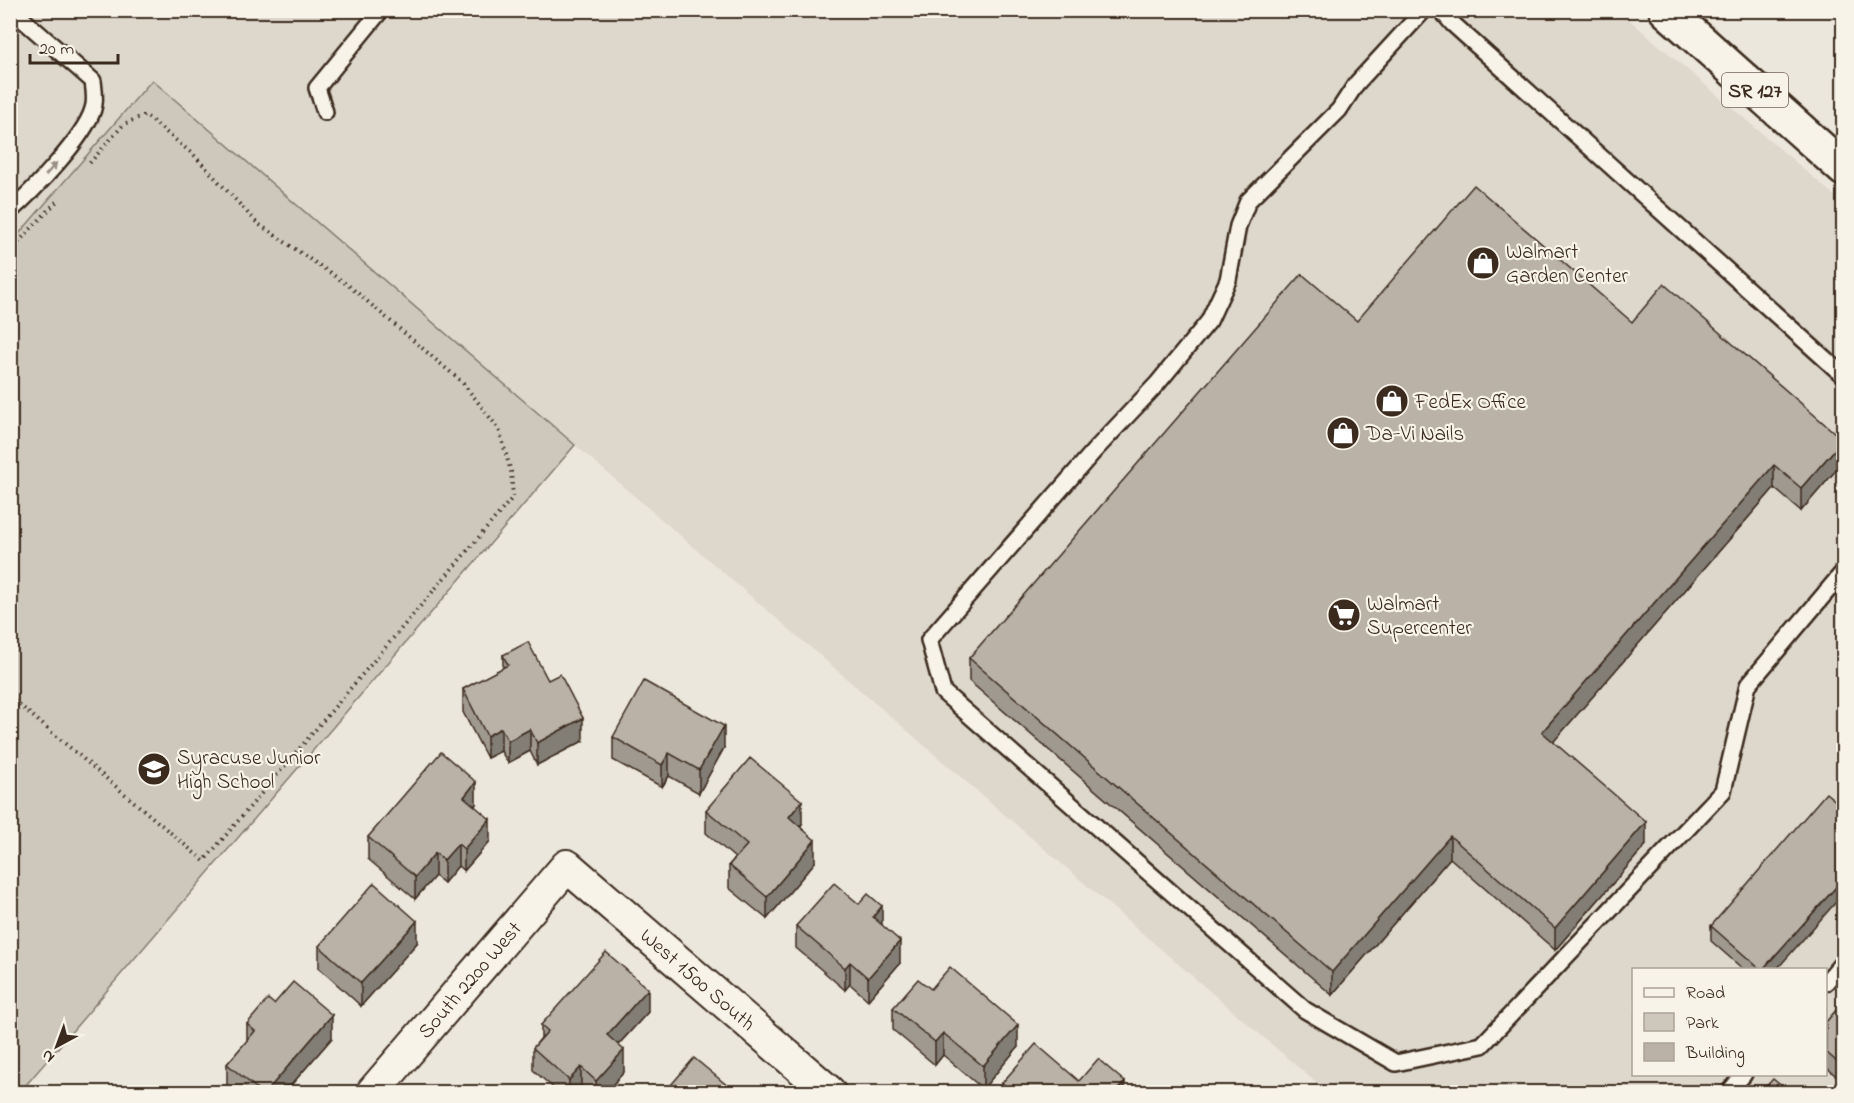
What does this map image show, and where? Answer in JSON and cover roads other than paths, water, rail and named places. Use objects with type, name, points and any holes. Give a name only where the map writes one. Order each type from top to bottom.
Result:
[{"type":"main road","name":"SR 127","points":[[1666,10],[1844,169]]},
{"type":"street","name":"South 2200 West","points":[[373,1092],[567,866]]},
{"type":"street","name":"West 1500 South","points":[[567,866],[829,1092]]},
{"type":"lane","points":[[10,211],[28,195],[84,130],[94,107],[93,81],[12,10]]},
{"type":"lane","points":[[325,112],[317,88],[381,10]]},
{"type":"lane","points":[[1424,10],[1356,84],[1339,110],[1248,201],[1238,226],[1228,280],[1209,321],[1157,384],[1094,451],[929,640],[943,692],[1305,1010],[1396,1063],[1482,1045],[1723,791],[1748,685],[1844,571]]},
{"type":"lane","points":[[1441,10],[1844,376]]},
{"type":"lane","points":[[1827,981],[1844,961]]},
{"type":"lane","points":[[1729,1092],[1742,1076]]},
{"type":"place","name":"Walmart Garden Center","points":[[1483,263]]},
{"type":"place","name":"FedEx Office","points":[[1392,401]]},
{"type":"place","name":"Da-Vi Nails","points":[[1343,433]]},
{"type":"place","name":"Walmart Supercenter","points":[[1344,615]]},
{"type":"place","name":"Syracuse Junior High School","points":[[154,769]]}]
